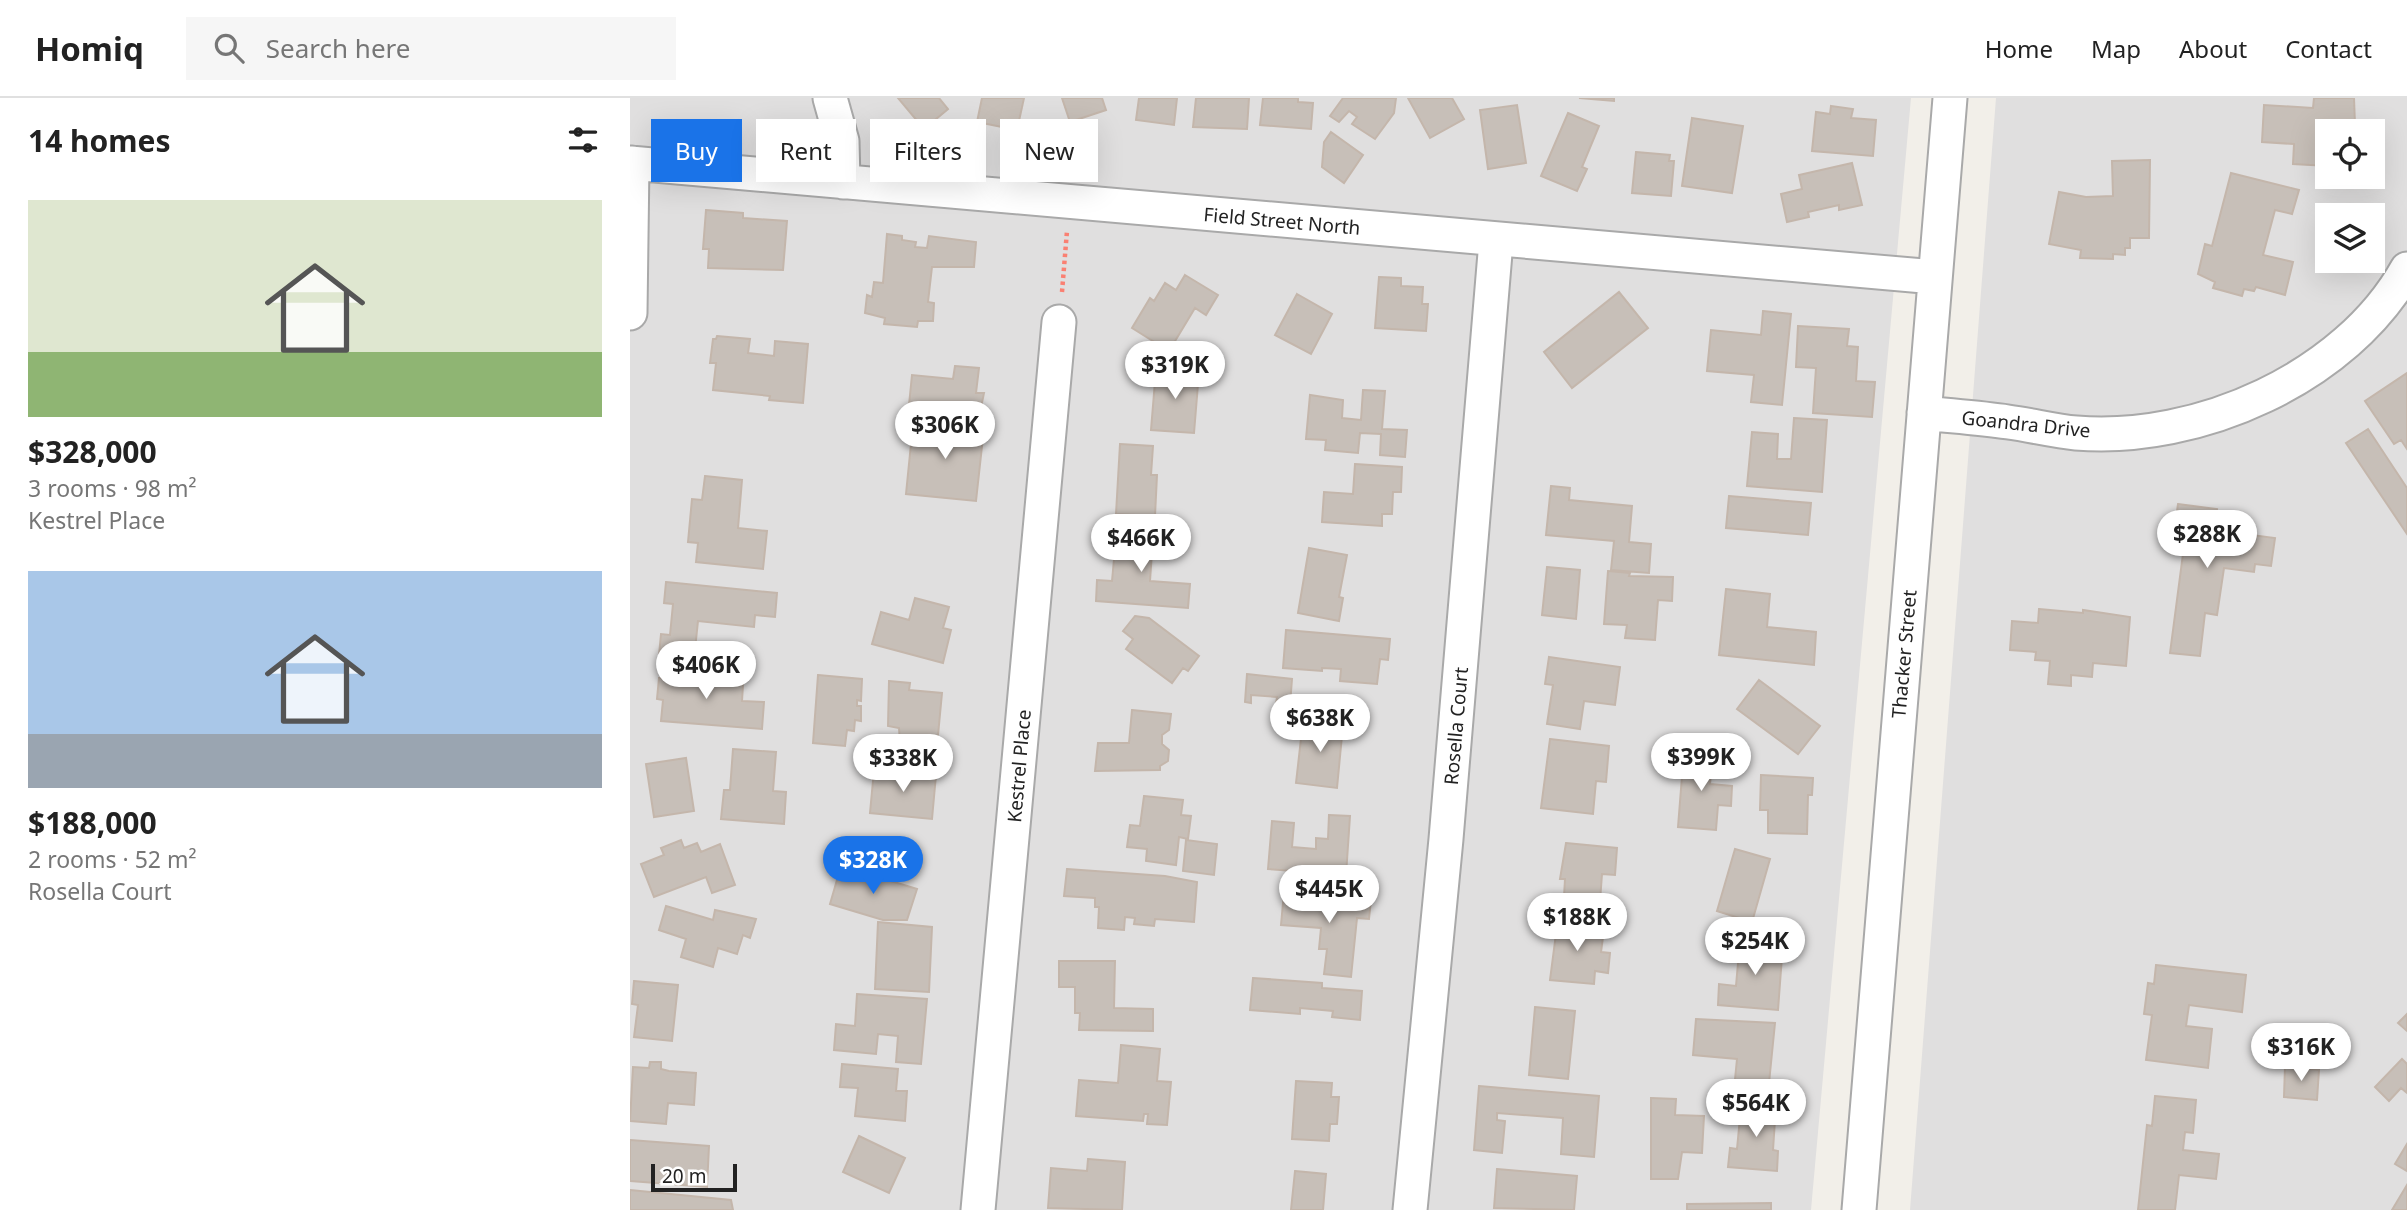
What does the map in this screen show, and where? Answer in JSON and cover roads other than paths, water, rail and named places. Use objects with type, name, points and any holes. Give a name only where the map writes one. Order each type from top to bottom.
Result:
[{"type":"street","points":[[830,98],[836,119]]},
{"type":"street","name":"Thacker Street","points":[[1859,1210],[1950,98]]},
{"type":"street","points":[[630,313],[631,163]]},
{"type":"street","name":"Field Street North","points":[[631,163],[756,174]]},
{"type":"street","name":"Field Street North","points":[[843,182],[1935,278]]},
{"type":"street","name":"Rosella Court","points":[[1410,1210],[1446,839],[1496,241]]},
{"type":"street","name":"Goandra Drive","points":[[1924,413],[2078,433],[2183,426],[2216,416],[2272,392],[2357,334],[2407,270]]},
{"type":"street","name":"Kestrel Place","points":[[978,1210],[1059,322]]}]
